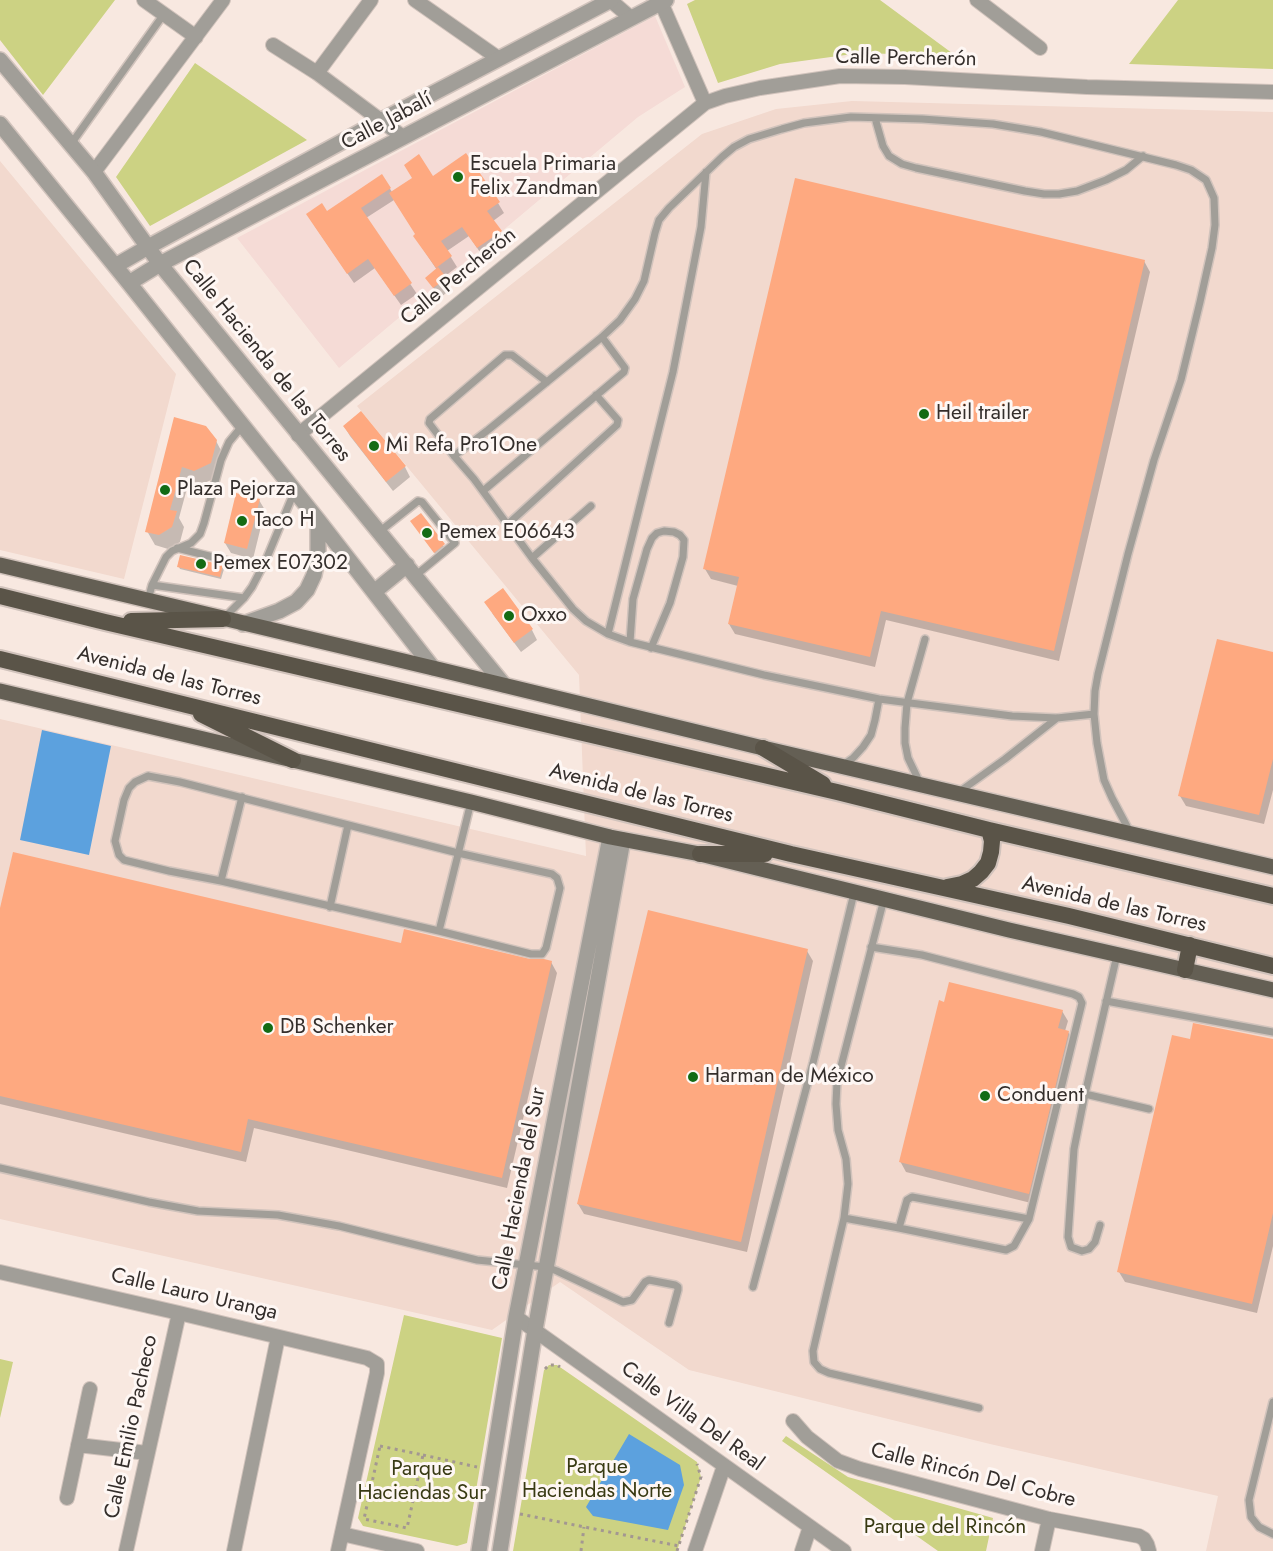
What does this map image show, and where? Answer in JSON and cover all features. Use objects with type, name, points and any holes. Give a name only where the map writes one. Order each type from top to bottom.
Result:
[{"type":"highway","name":"Avenida de las Torres","points":[[0,596],[1273,896]]},
{"type":"highway","points":[[105,622],[223,619]]},
{"type":"highway","name":"Avenida de las Torres","points":[[0,659],[791,854],[1273,966]]},
{"type":"highway","points":[[173,701],[293,760]]},
{"type":"highway","points":[[764,748],[837,792]]},
{"type":"highway","points":[[940,888],[962,884],[981,872],[988,863],[991,852],[992,841],[989,830]]},
{"type":"highway","points":[[699,854],[791,854]]},
{"type":"highway","points":[[1185,970],[1190,945]]},
{"type":"main road","points":[[0,565],[957,794],[1273,867]]},
{"type":"main road","name":"Avenida de las Torres","points":[[0,691],[471,802],[616,839],[699,854],[1117,955],[1273,990]]},
{"type":"street","points":[[144,0],[196,37]]},
{"type":"street","points":[[94,172],[223,0]]},
{"type":"street","points":[[317,73],[371,0]]},
{"type":"street","points":[[415,0],[498,58]]},
{"type":"street","points":[[610,0],[631,18]]},
{"type":"street","name":"Calle Jabalí","points":[[115,266],[382,120],[610,0]]},
{"type":"street","points":[[977,0],[1040,48]]},
{"type":"street","points":[[662,1],[705,103]]},
{"type":"street","name":"Calle Jabalí","points":[[129,283],[160,264],[662,1]]},
{"type":"street","points":[[273,45],[317,73],[403,137]]},
{"type":"street","name":"Calle Hacienda de las Torres","points":[[0,60],[94,172],[160,264],[504,686]]},
{"type":"street","name":"Calle Percherón","points":[[298,435],[705,103],[760,88],[840,75],[1087,87],[1273,92]]},
{"type":"street","points":[[0,124],[295,490],[433,668]]},
{"type":"street","points":[[243,624],[296,602],[307,590],[314,575],[318,554],[318,520]]},
{"type":"street","points":[[374,592],[411,570]]},
{"type":"street","name":"Calle Hacienda del Sur","points":[[478,1551],[516,1317],[616,839]]},
{"type":"street","name":"Calle Hacienda del Sur","points":[[500,1551],[616,839]]},
{"type":"street","name":"Calle Lauro Uranga","points":[[0,1272],[278,1336],[367,1358],[377,1364],[377,1373],[342,1534]]},
{"type":"street","name":"Calle Emilio Pacheco","points":[[126,1551],[179,1313]]},
{"type":"street","name":"Calle Villa Del Real","points":[[516,1317],[844,1551]]},
{"type":"street","points":[[234,1551],[278,1336]]},
{"type":"street","points":[[67,1498],[90,1389]]},
{"type":"street","name":"Calle Rincón Del Cobre","points":[[793,1420],[807,1437],[838,1461],[860,1469],[1049,1519],[1139,1536],[1147,1544],[1149,1551]]},
{"type":"street","points":[[78,1445],[147,1454]]},
{"type":"street","points":[[695,1550],[724,1466]]},
{"type":"street","points":[[1042,1551],[1049,1519]]},
{"type":"street","points":[[802,1551],[810,1527]]},
{"type":"street","points":[[338,1551],[342,1534],[417,1551]]},
{"type":"lane","points":[[71,144],[164,14]]},
{"type":"lane","points":[[454,456],[620,320],[644,281],[660,220],[669,208],[706,172],[734,147],[749,139],[816,121],[851,117],[922,119],[993,124],[1041,132],[1191,170],[1206,180],[1214,198],[1215,225],[1212,248],[1180,380],[1154,460],[1128,554],[1095,691],[1094,714],[1104,780],[1131,834]]},
{"type":"lane","points":[[875,118],[888,156],[902,164],[1044,194],[1077,191],[1106,180],[1126,170],[1143,156]]},
{"type":"lane","points":[[608,634],[673,372],[701,227],[706,172]]},
{"type":"lane","points":[[483,491],[624,372],[624,368],[602,337]]},
{"type":"lane","points":[[547,382],[512,355],[505,355],[430,418],[429,423],[532,558],[573,609],[586,621],[608,634],[651,648],[835,691],[907,703],[1012,716],[1057,718],[1094,714]]},
{"type":"lane","points":[[507,525],[617,425],[618,420],[596,396]]},
{"type":"lane","points":[[148,601],[166,556],[177,548],[191,543],[200,534],[221,460],[229,442],[243,425]]},
{"type":"lane","points":[[223,619],[252,587],[295,490]]},
{"type":"lane","points":[[379,532],[417,501],[422,502],[455,541],[411,570]]},
{"type":"lane","points":[[532,558],[591,506]]},
{"type":"lane","points":[[630,642],[633,599],[647,549],[657,533],[674,532],[684,540],[683,557],[670,603],[651,648]]},
{"type":"lane","points":[[177,548],[261,569]]},
{"type":"lane","points":[[153,585],[244,598]]},
{"type":"lane","points":[[922,785],[908,758],[905,728],[907,703],[925,639]]},
{"type":"lane","points":[[841,766],[853,758],[871,735],[879,699]]},
{"type":"lane","points":[[957,794],[1057,718]]},
{"type":"lane","points":[[148,776],[242,797],[459,853],[552,874],[557,878],[560,888],[546,948],[542,954],[531,954],[221,881],[160,869],[124,860],[116,849],[115,841],[124,800],[129,788],[140,778],[148,776]]},
{"type":"lane","points":[[221,881],[242,797]]},
{"type":"lane","points":[[439,931],[471,802]]},
{"type":"lane","points":[[330,907],[348,825]]},
{"type":"lane","points":[[753,1287],[813,1063],[854,892]]},
{"type":"lane","points":[[884,899],[837,1083],[838,1130],[846,1159],[848,1184],[843,1218],[813,1351],[814,1362],[820,1369],[829,1373],[979,1408]]},
{"type":"lane","points":[[843,1218],[1006,1250],[1014,1246],[1029,1219],[1082,1003],[1079,997],[1073,994],[922,955],[871,947]]},
{"type":"lane","points":[[1100,1225],[1095,1242],[1089,1250],[1082,1251],[1071,1247],[1068,1237],[1074,1149],[1117,955]]},
{"type":"lane","points":[[1106,1001],[1273,1032]]},
{"type":"lane","points":[[1085,1094],[1149,1109]]},
{"type":"lane","points":[[0,1168],[198,1211],[278,1215],[339,1226],[477,1260],[546,1267],[623,1302],[632,1300],[649,1280],[675,1285],[678,1290],[669,1323]]},
{"type":"lane","points":[[899,1228],[907,1200],[912,1197],[1029,1219]]},
{"type":"lane","points":[[1273,1402],[1249,1500],[1251,1517],[1259,1527],[1273,1534]]},
{"type":"path","points":[[544,1370],[549,1365],[557,1365],[567,1372]]},
{"type":"path","points":[[423,1455],[408,1528],[364,1519],[380,1446],[423,1455],[482,1468]]},
{"type":"path","points":[[678,1549],[701,1477],[697,1462]]},
{"type":"path","points":[[506,1511],[678,1549],[695,1550]]},
{"type":"path","points":[[581,1551],[584,1527]]},
{"type":"shaded area","name":"Escuela Primaria Felix Zandman","points":[[655,16],[685,87],[638,117],[339,368],[237,238]]},
{"type":"shaded area","points":[[852,101],[1273,112],[1273,1551],[1206,1551],[1218,1496],[990,1444],[689,1370],[560,1282],[492,1330],[0,1219],[0,719],[586,856],[579,675],[357,406],[702,134],[776,109]]},
{"type":"shaded area","points":[[0,161],[176,374],[124,579],[0,550]]},
{"type":"green space","points":[[0,0],[115,0],[43,95],[0,40]]},
{"type":"green space","points":[[695,0],[880,0],[956,56],[860,53],[780,64],[718,83],[687,4]]},
{"type":"green space","points":[[1178,0],[1273,0],[1273,69],[1129,64]]},
{"type":"green space","points":[[195,63],[307,140],[150,226],[116,177]]},
{"type":"green space","name":"Parque Haciendas Sur","points":[[404,1315],[502,1338],[467,1543],[457,1546],[363,1526],[358,1518]]},
{"type":"green space","points":[[0,1359],[13,1362],[0,1418]]},
{"type":"green space","name":"Parque Haciendas Norte","points":[[549,1365],[557,1365],[697,1462],[701,1477],[677,1551],[513,1551],[544,1370]]},
{"type":"green space","name":"Parque del Rincón","points":[[786,1436],[848,1477],[993,1518],[986,1551],[938,1551],[782,1441]]},
{"type":"water","points":[[42,730],[111,746],[89,855],[20,840]]},
{"type":"water","points":[[629,1434],[680,1465],[684,1485],[668,1530],[593,1516],[586,1507]]},
{"type":"building","points":[[466,153],[500,202],[487,211],[502,231],[477,248],[462,227],[441,241],[452,256],[436,268],[413,236],[415,234],[389,193],[412,178],[404,165],[419,154],[433,176]]},
{"type":"building","points":[[382,174],[391,188],[361,208],[412,283],[394,296],[368,259],[347,274],[306,214],[322,203],[327,211]]},
{"type":"building","name":"Heil trailer","points":[[795,178],[1145,260],[1054,651],[881,611],[870,657],[728,624],[739,577],[703,569]]},
{"type":"building","points":[[438,267],[447,278],[433,288],[425,278]]},
{"type":"building","name":"Mi Refa Pro1One","points":[[361,411],[406,466],[386,482],[343,426]]},
{"type":"building","name":"Plaza Pejorza","points":[[174,417],[206,426],[217,440],[211,463],[194,471],[182,467],[170,510],[177,511],[172,527],[159,535],[145,532]]},
{"type":"building","name":"Taco H","points":[[236,493],[260,499],[247,549],[224,543]]},
{"type":"building","name":"Pemex E06643","points":[[421,513],[445,544],[434,553],[410,521]]},
{"type":"building","name":"Pemex E07302","points":[[180,555],[223,565],[220,577],[177,567]]},
{"type":"building","name":"Oxxo","points":[[503,588],[533,629],[514,643],[484,602]]},
{"type":"building","points":[[1217,639],[1273,652],[1273,759],[1259,815],[1178,796]]},
{"type":"building","name":"DB Schenker","points":[[13,852],[401,943],[404,929],[530,959],[552,961],[502,1178],[248,1119],[241,1152],[0,1096],[0,908]]},
{"type":"building","name":"Harman de México","points":[[648,910],[808,949],[741,1242],[577,1204]]},
{"type":"building","name":"Conduent","points":[[949,982],[1063,1010],[1058,1028],[1069,1031],[1029,1194],[899,1162],[939,1000],[944,1002]]},
{"type":"building","points":[[1193,1023],[1273,1039],[1273,1213],[1252,1304],[1117,1272],[1172,1035],[1190,1039]]},
{"type":"place","name":"Escuela Primaria Felix Zandman","points":[[458,177]]},
{"type":"place","name":"Heil trailer","points":[[924,414]]},
{"type":"place","name":"Mi Refa Pro1One","points":[[374,446]]},
{"type":"place","name":"Plaza Pejorza","points":[[165,490]]},
{"type":"place","name":"Taco H","points":[[242,521]]},
{"type":"place","name":"Pemex E06643","points":[[427,533]]},
{"type":"place","name":"Pemex E07302","points":[[201,564]]},
{"type":"place","name":"Oxxo","points":[[509,616]]},
{"type":"place","name":"DB Schenker","points":[[268,1028]]},
{"type":"place","name":"Harman de México","points":[[693,1077]]},
{"type":"place","name":"Conduent","points":[[985,1096]]}]
